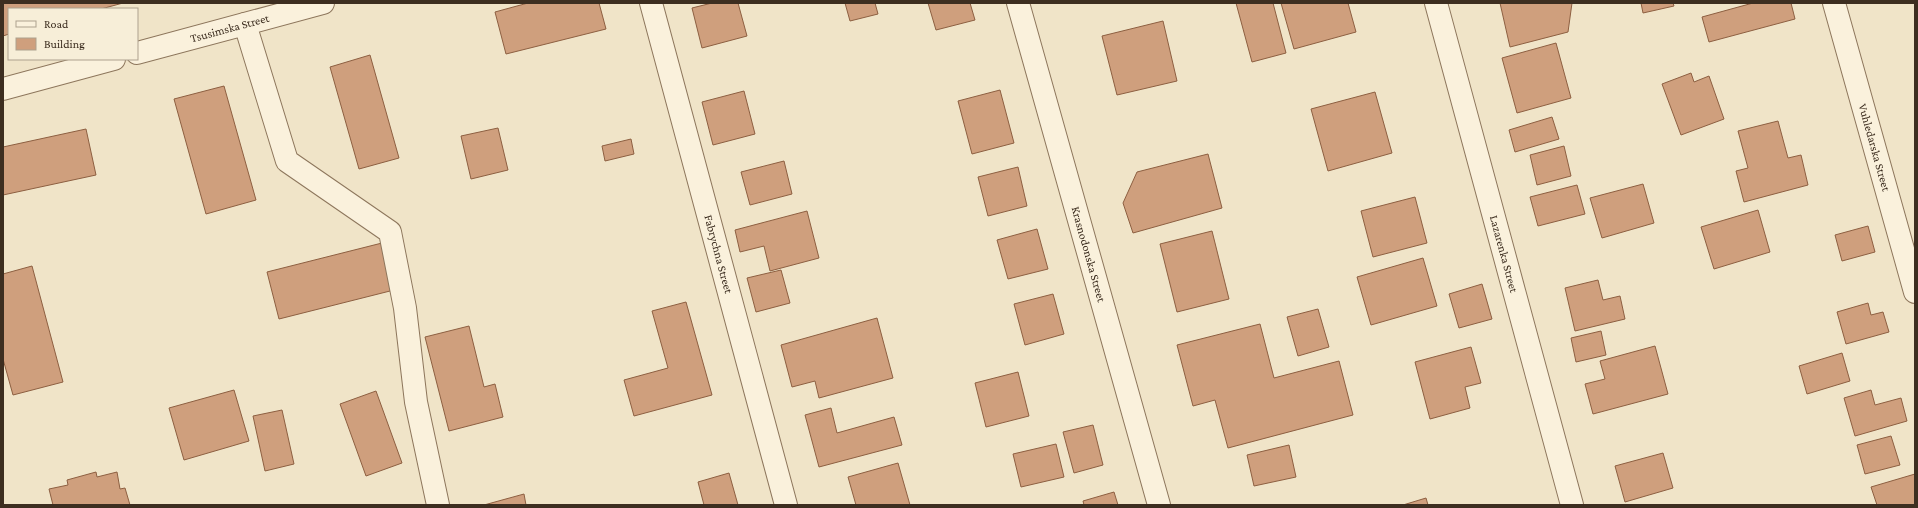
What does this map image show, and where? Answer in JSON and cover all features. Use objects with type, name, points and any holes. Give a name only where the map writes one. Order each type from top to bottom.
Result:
[{"type":"street","name":"Tsusimska Street","points":[[138,53],[323,3]]},
{"type":"street","name":"Fabrychna Street","points":[[651,3],[786,505]]},
{"type":"street","name":"Krasnodonska Street","points":[[1018,3],[1159,505]]},
{"type":"street","name":"Lazarenka Street","points":[[1436,3],[1572,505]]},
{"type":"street","name":"Vuhledarska Street","points":[[1834,3],[1915,292]]},
{"type":"street","points":[[245,24],[287,161],[390,232],[405,308],[416,402],[438,505]]},
{"type":"street","points":[[3,89],[110,60]]},
{"type":"building","points":[[3,3],[123,3],[105,8],[8,8],[8,34],[3,36]]},
{"type":"building","points":[[528,3],[599,3],[606,29],[506,54],[495,12]]},
{"type":"building","points":[[712,3],[738,3],[747,36],[702,48],[692,8]]},
{"type":"building","points":[[845,3],[875,3],[878,14],[850,21]]},
{"type":"building","points":[[928,3],[970,3],[975,20],[936,30]]},
{"type":"building","points":[[1236,3],[1273,3],[1286,53],[1252,62]]},
{"type":"building","points":[[1281,3],[1348,3],[1356,32],[1294,49]]},
{"type":"building","points":[[1500,3],[1572,3],[1568,32],[1510,47]]},
{"type":"building","points":[[1641,3],[1673,3],[1674,6],[1643,13]]},
{"type":"building","points":[[1753,3],[1791,3],[1795,19],[1709,42],[1702,17]]},
{"type":"building","points":[[1163,21],[1177,81],[1117,95],[1102,36]]},
{"type":"building","points":[[1556,43],[1571,98],[1517,113],[1502,58]]},
{"type":"building","points":[[370,55],[399,158],[359,169],[330,67]]},
{"type":"building","points":[[1691,73],[1694,82],[1709,76],[1724,119],[1681,135],[1662,84]]},
{"type":"building","points":[[224,86],[256,200],[206,214],[174,99]]},
{"type":"building","points":[[1000,90],[1014,143],[972,154],[958,101]]},
{"type":"building","points":[[744,91],[755,134],[713,145],[702,102]]},
{"type":"building","points":[[1375,92],[1392,153],[1328,171],[1311,109]]},
{"type":"building","points":[[1552,117],[1559,139],[1515,152],[1509,130]]},
{"type":"building","points":[[1778,121],[1788,158],[1801,155],[1808,185],[1744,202],[1736,171],[1748,168],[1738,131]]},
{"type":"building","points":[[498,128],[508,170],[471,179],[461,136]]},
{"type":"building","points":[[86,129],[96,175],[3,195],[3,147]]},
{"type":"building","points":[[631,139],[634,154],[605,161],[602,146]]},
{"type":"building","points":[[1564,146],[1571,176],[1537,185],[1530,155]]},
{"type":"building","points":[[1208,154],[1222,208],[1133,233],[1123,203],[1137,172]]},
{"type":"building","points":[[784,161],[792,194],[750,205],[741,172]]},
{"type":"building","points":[[1018,167],[1027,206],[988,216],[978,177]]},
{"type":"building","points":[[1643,184],[1654,223],[1602,238],[1590,198]]},
{"type":"building","points":[[1577,185],[1585,214],[1538,226],[1530,197]]},
{"type":"building","points":[[1415,197],[1427,243],[1373,257],[1361,211]]},
{"type":"building","points":[[1758,210],[1770,252],[1714,269],[1701,227]]},
{"type":"building","points":[[807,211],[819,258],[770,271],[764,246],[740,252],[735,230]]},
{"type":"building","points":[[1868,226],[1875,252],[1842,261],[1835,235]]},
{"type":"building","points":[[1037,229],[1048,269],[1008,279],[997,240]]},
{"type":"building","points":[[1212,231],[1229,299],[1177,312],[1160,244]]},
{"type":"building","points":[[382,243],[394,290],[279,319],[267,272]]},
{"type":"building","points":[[1423,258],[1437,306],[1371,325],[1357,277]]},
{"type":"building","points":[[32,266],[63,382],[13,395],[3,359],[3,274]]},
{"type":"building","points":[[781,270],[790,303],[756,312],[747,278]]},
{"type":"building","points":[[1598,280],[1603,300],[1620,296],[1625,319],[1575,331],[1565,288]]},
{"type":"building","points":[[1482,284],[1492,319],[1459,328],[1449,294]]},
{"type":"building","points":[[1053,294],[1064,334],[1025,345],[1014,304]]},
{"type":"building","points":[[686,302],[712,395],[634,416],[624,380],[668,368],[652,311]]},
{"type":"building","points":[[1868,303],[1871,315],[1883,312],[1889,332],[1846,344],[1837,312]]},
{"type":"building","points":[[1318,309],[1329,347],[1298,356],[1287,317]]},
{"type":"building","points":[[877,318],[893,378],[819,398],[815,381],[792,387],[781,345]]},
{"type":"building","points":[[1260,324],[1274,378],[1339,361],[1353,415],[1228,448],[1215,400],[1193,406],[1177,345]]},
{"type":"building","points":[[469,326],[484,387],[495,384],[503,417],[449,431],[425,337]]},
{"type":"building","points":[[1601,331],[1606,355],[1576,362],[1571,338]]},
{"type":"building","points":[[1655,346],[1668,394],[1593,414],[1585,384],[1605,379],[1600,361]]},
{"type":"building","points":[[1471,347],[1481,383],[1465,387],[1470,408],[1430,419],[1415,362]]},
{"type":"building","points":[[1842,353],[1850,381],[1807,394],[1799,366]]},
{"type":"building","points":[[1018,372],[1029,416],[986,427],[975,383]]},
{"type":"building","points":[[234,390],[249,441],[184,460],[169,408]]},
{"type":"building","points":[[1871,390],[1875,405],[1901,398],[1907,421],[1855,436],[1844,398]]},
{"type":"building","points":[[376,391],[402,463],[366,476],[340,404]]},
{"type":"building","points":[[831,408],[837,433],[894,417],[902,445],[819,467],[805,415]]},
{"type":"building","points":[[282,410],[294,464],[265,471],[253,416]]},
{"type":"building","points":[[1093,425],[1103,465],[1074,473],[1063,432]]},
{"type":"building","points":[[1891,436],[1900,465],[1865,474],[1857,445]]},
{"type":"building","points":[[1056,444],[1064,477],[1021,487],[1013,454]]},
{"type":"building","points":[[1289,445],[1296,477],[1254,486],[1247,455]]},
{"type":"building","points":[[1663,453],[1673,488],[1625,502],[1615,466]]},
{"type":"building","points":[[898,463],[910,505],[856,505],[848,477]]},
{"type":"building","points":[[96,472],[97,477],[117,472],[120,489],[125,488],[130,505],[53,505],[49,489],[68,485],[67,480]]},
{"type":"building","points":[[729,473],[738,505],[704,505],[698,482]]},
{"type":"building","points":[[1915,474],[1915,505],[1877,505],[1871,487]]},
{"type":"building","points":[[1114,492],[1118,505],[1084,505],[1083,501]]},
{"type":"building","points":[[524,494],[526,505],[484,505]]},
{"type":"building","points":[[1426,498],[1428,505],[1403,505]]}]
